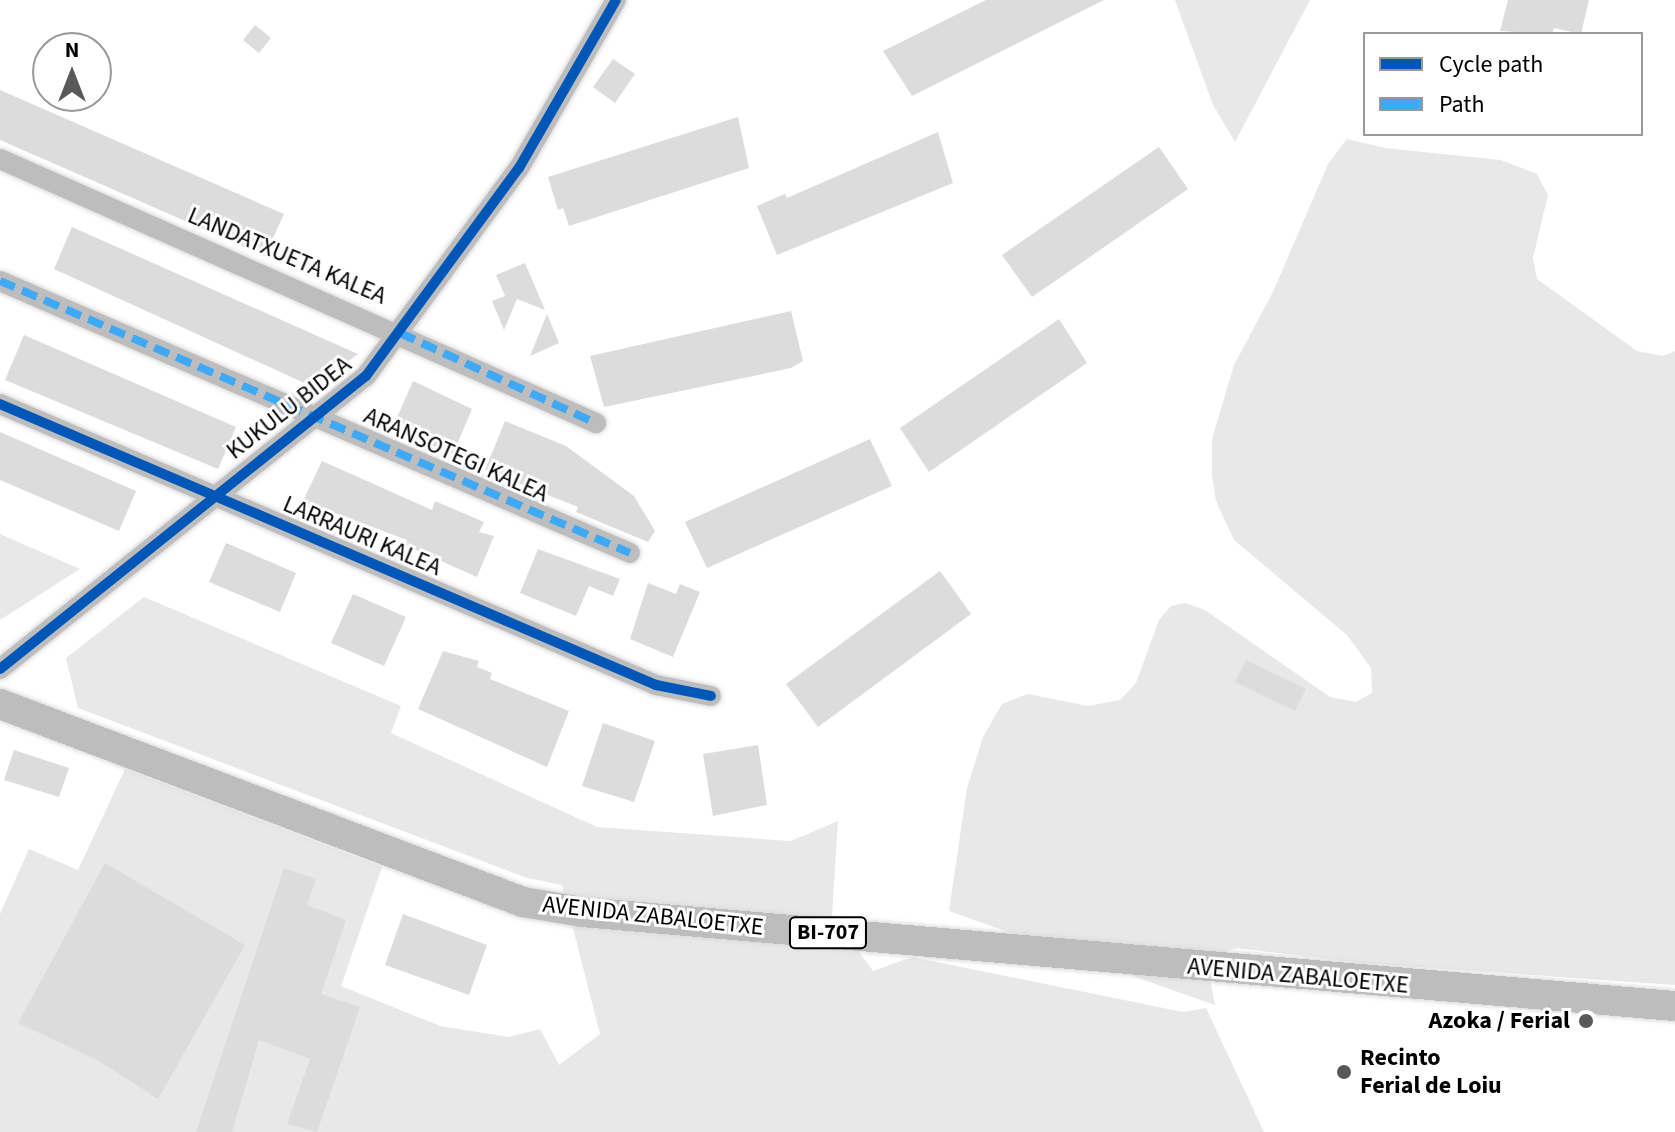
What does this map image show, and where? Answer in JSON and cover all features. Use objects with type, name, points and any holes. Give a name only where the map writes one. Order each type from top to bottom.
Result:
[{"type":"main road","name":"AVENIDA ZABALOETXE","points":[[0,704],[523,902],[582,912],[1675,1006]]},
{"type":"street","name":"KUKULU BIDEA","points":[[0,669],[213,494],[366,376],[519,168],[616,0]]},
{"type":"street","name":"LANDATXUETA KALEA","points":[[0,159],[400,333],[596,423]]},
{"type":"street","name":"ARANSOTEGI KALEA","points":[[0,281],[630,553]]},
{"type":"street","name":"LARRAURI KALEA","points":[[0,404],[656,685],[711,696]]},
{"type":"shaded area","points":[[1175,0],[1310,0],[1235,142],[1213,105]]},
{"type":"shaded area","points":[[1347,139],[1385,148],[1501,160],[1537,174],[1548,195],[1533,258],[1537,279],[1637,351],[1663,356],[1675,351],[1675,985],[1360,963],[1237,948],[1218,954],[1210,980],[1215,1005],[949,911],[967,788],[983,737],[1002,704],[1028,694],[1088,706],[1120,700],[1136,683],[1159,620],[1171,606],[1185,603],[1205,610],[1330,697],[1356,702],[1372,693],[1371,668],[1347,635],[1234,540],[1216,501],[1212,475],[1212,439],[1234,365],[1273,292],[1328,164]]},
{"type":"shaded area","points":[[0,534],[80,569],[0,620]]},
{"type":"shaded area","points":[[144,597],[401,706],[391,733],[597,827],[791,841],[838,821],[832,915],[873,971],[912,957],[1183,1012],[1206,1008],[1264,1132],[0,1132],[0,914],[29,849],[78,870],[125,769],[382,867],[341,986],[440,1026],[509,1037],[540,1029],[559,1065],[600,1034],[562,885],[527,878],[78,708],[66,658]]},
{"type":"building","points":[[986,0],[1104,0],[912,96],[883,51]]},
{"type":"building","points":[[1508,0],[1589,0],[1581,32],[1554,28],[1553,32],[1500,31]]},
{"type":"building","points":[[255,25],[271,38],[259,53],[243,40]]},
{"type":"building","points":[[613,59],[635,74],[615,103],[593,87]]},
{"type":"building","points":[[0,90],[32,104],[32,112],[50,112],[284,214],[265,256],[0,140]]},
{"type":"building","points":[[738,117],[749,168],[569,226],[563,208],[558,210],[548,177]]},
{"type":"building","points":[[938,132],[953,183],[777,255],[757,206],[785,194],[787,198]]},
{"type":"building","points":[[1159,147],[1188,189],[1032,297],[1002,255]]},
{"type":"building","points":[[72,227],[358,354],[313,387],[54,269]]},
{"type":"building","points":[[525,263],[545,310],[517,299],[504,330],[492,301],[505,296],[496,275]]},
{"type":"building","points":[[791,311],[803,361],[791,368],[604,407],[590,356]]},
{"type":"building","points":[[547,314],[559,343],[530,356]]},
{"type":"building","points":[[1059,319],[1087,363],[929,472],[900,428]]},
{"type":"building","points":[[24,335],[236,427],[218,469],[5,380]]},
{"type":"building","points":[[413,381],[472,409],[453,454],[392,429]]},
{"type":"building","points":[[505,421],[566,446],[634,496],[655,531],[648,542],[576,512],[578,507],[485,470]]},
{"type":"building","points":[[0,432],[136,491],[119,531],[0,480]]},
{"type":"building","points":[[870,439],[892,486],[707,568],[685,522]]},
{"type":"building","points":[[322,461],[432,510],[435,501],[484,522],[479,532],[494,536],[477,577],[405,545],[407,540],[303,501]]},
{"type":"building","points":[[226,543],[296,573],[280,612],[209,582]]},
{"type":"building","points":[[538,549],[620,579],[613,596],[589,586],[576,616],[520,593]]},
{"type":"building","points":[[940,571],[971,614],[818,727],[786,684]]},
{"type":"building","points":[[648,583],[676,594],[680,584],[700,592],[673,657],[630,639]]},
{"type":"building","points":[[353,594],[406,617],[384,666],[331,643]]},
{"type":"building","points":[[443,651],[479,661],[477,667],[492,673],[490,679],[569,711],[547,767],[418,709]]},
{"type":"building","points":[[1246,660],[1306,689],[1295,711],[1235,682]]},
{"type":"building","points":[[603,723],[655,741],[634,802],[582,786]]},
{"type":"building","points":[[758,745],[767,805],[713,816],[703,754]]},
{"type":"building","points":[[14,750],[69,768],[59,797],[4,780]]},
{"type":"building","points":[[105,863],[245,945],[158,1099],[99,1061],[18,1023]]},
{"type":"building","points":[[284,868],[316,879],[307,905],[346,920],[321,994],[360,1007],[317,1132],[287,1124],[310,1059],[259,1040],[232,1132],[196,1132]]},
{"type":"building","points":[[403,914],[487,945],[469,995],[385,965]]},
{"type":"marked path","points":[[0,281],[630,553]]},
{"type":"marked path","points":[[400,333],[596,423]]},
{"type":"cycle path","points":[[0,669],[366,376],[519,168],[616,0]]},
{"type":"cycle path","points":[[0,404],[656,685],[711,696]]},
{"type":"place","name":"Azoka / Ferial","points":[[1586,1021]]},
{"type":"place","name":"Recinto Ferial de Loiu","points":[[1344,1072]]}]
